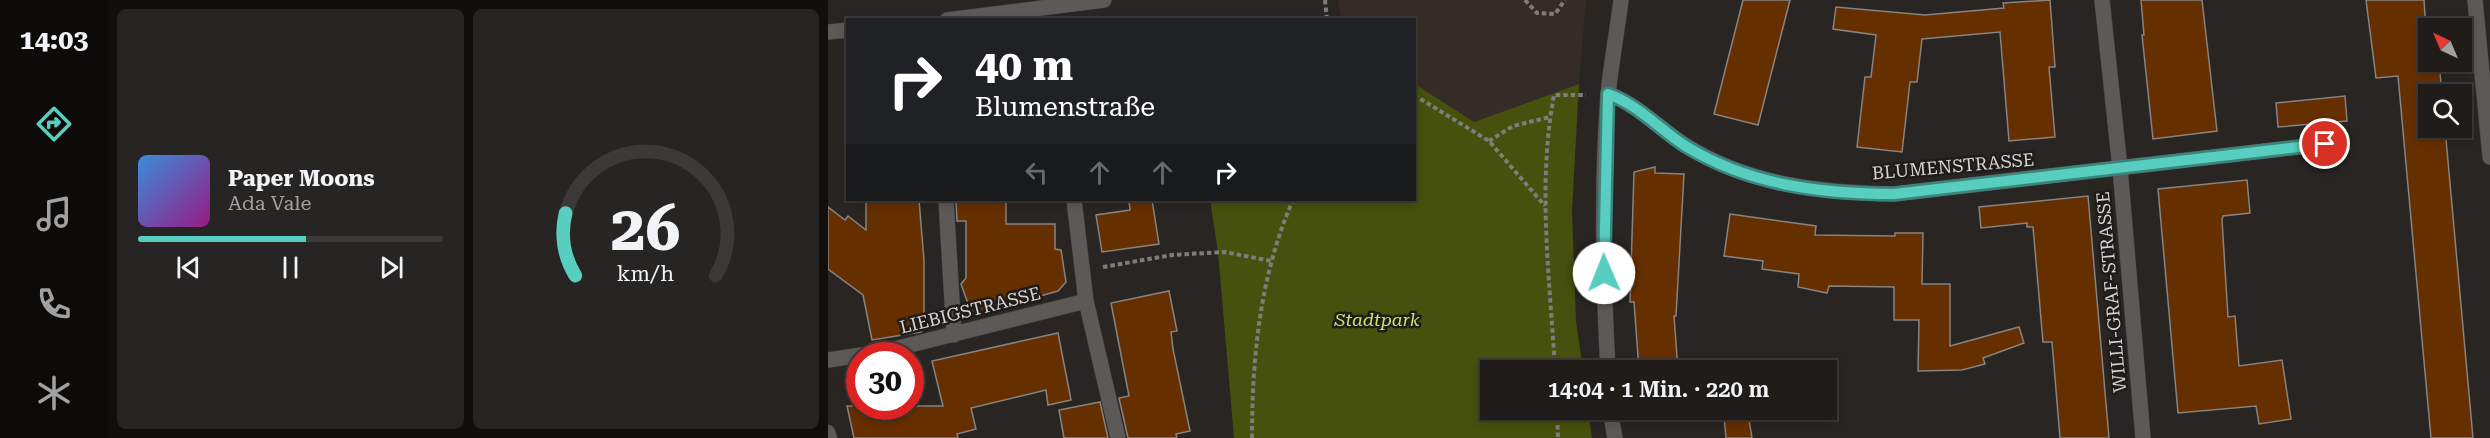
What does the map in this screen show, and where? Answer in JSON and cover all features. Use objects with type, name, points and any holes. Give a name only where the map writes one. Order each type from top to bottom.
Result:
[{"type":"street","points":[[965,18],[1104,0]]},
{"type":"street","points":[[1608,360],[1603,250],[1608,94],[1621,0]]},
{"type":"street","name":"WILLI-GRAF-STRASSE","points":[[2102,0],[2120,168],[2143,438]]},
{"type":"street","points":[[2475,0],[2490,157]]},
{"type":"street","points":[[828,32],[846,30]]},
{"type":"street","name":"BLUMENSTRASSE","points":[[1608,94],[1625,100],[1686,147],[1724,167],[1765,181],[1839,194],[1894,194],[2325,144]]},
{"type":"street","points":[[946,201],[954,335]]},
{"type":"street","points":[[1074,201],[1086,301],[1118,438]]},
{"type":"street","name":"LIEBIGSTRASSE","points":[[828,360],[886,351],[1086,301]]},
{"type":"street","points":[[1612,420],[1615,438]]},
{"type":"lane","points":[[828,432],[830,438]]},
{"type":"path","points":[[1325,0],[1327,18]]},
{"type":"path","points":[[1525,0],[1537,13],[1554,14],[1565,0]]},
{"type":"path","points":[[1554,360],[1546,207],[1550,117],[1554,95],[1608,94]]},
{"type":"path","points":[[1416,96],[1489,141],[1546,207]]},
{"type":"path","points":[[1489,141],[1514,126],[1550,117]]},
{"type":"path","points":[[1252,438],[1252,387],[1259,320],[1271,261],[1293,201]]},
{"type":"path","points":[[1082,270],[1172,255],[1225,252],[1271,261]]},
{"type":"path","points":[[1557,420],[1558,438]]},
{"type":"shaded area","points":[[1338,0],[1586,0],[1579,84],[1474,122],[1416,85],[1416,18],[1341,18]]},
{"type":"green space","name":"Stadtpark","points":[[1579,84],[1572,211],[1576,321],[1582,360],[1480,360],[1480,420],[1589,420],[1592,438],[1234,438],[1218,252],[1210,201],[1416,201],[1416,85],[1474,122]]},
{"type":"building","points":[[1743,0],[1790,0],[1758,125],[1714,114]]},
{"type":"building","points":[[2050,0],[2055,67],[2049,67],[2055,137],[2009,141],[2000,32],[1922,39],[1917,82],[1910,82],[1902,152],[1857,147],[1865,77],[1871,77],[1876,35],[1833,29],[1836,7],[1925,15],[2004,8],[2003,3]]},
{"type":"building","points":[[2141,0],[2202,0],[2217,131],[2153,139],[2142,35],[2144,35]]},
{"type":"building","points":[[2366,0],[2424,0],[2425,18],[2418,18],[2418,72],[2440,72],[2441,84],[2418,84],[2418,138],[2446,138],[2473,438],[2431,438],[2398,76],[2376,78]]},
{"type":"building","points":[[2345,96],[2347,121],[2278,127],[2276,103]]},
{"type":"building","points":[[1655,167],[1655,173],[1684,174],[1676,316],[1674,316],[1677,360],[1638,360],[1634,302],[1630,302],[1634,172]]},
{"type":"building","points":[[2247,180],[2250,213],[2223,216],[2222,220],[2228,317],[2235,316],[2239,366],[2282,360],[2291,419],[2259,424],[2256,406],[2178,413],[2158,189]]},
{"type":"building","points":[[2088,196],[2109,438],[2060,438],[2052,342],[2043,342],[2033,227],[2027,227],[2027,223],[1981,228],[1979,207]]},
{"type":"building","points":[[866,201],[919,201],[924,260],[924,329],[921,332],[872,340],[863,295],[828,269],[828,207],[845,220],[848,216],[866,230]]},
{"type":"building","points":[[956,201],[1006,201],[1006,224],[1055,224],[1055,249],[1061,250],[1066,282],[1058,291],[972,315],[961,284],[966,278],[966,221],[957,221]]},
{"type":"building","points":[[1129,201],[1152,201],[1159,244],[1102,252],[1096,215],[1130,210]]},
{"type":"building","points":[[1730,214],[1816,226],[1815,235],[1895,236],[1895,233],[1923,233],[1922,284],[1950,284],[1950,346],[2019,327],[2024,343],[1983,358],[1985,364],[1962,370],[1918,371],[1919,320],[1894,320],[1894,287],[1829,286],[1827,293],[1798,287],[1799,274],[1762,269],[1763,261],[1724,256]]},
{"type":"building","points":[[1169,291],[1177,331],[1171,332],[1173,349],[1190,431],[1176,434],[1177,438],[1128,438],[1119,398],[1129,396],[1111,303]]},
{"type":"building","points":[[1058,333],[1071,400],[1048,405],[1046,390],[971,408],[976,429],[957,434],[958,438],[854,438],[850,420],[924,420],[924,406],[943,406],[932,361]]},
{"type":"building","points":[[1100,402],[1108,438],[1064,438],[1059,410]]},
{"type":"building","points":[[1724,420],[1749,420],[1752,438],[1726,438]]},
{"type":"route","points":[[1604,273],[1608,94],[1625,100],[1686,147],[1724,167],[1765,181],[1839,194],[1894,194],[2325,144]]}]
